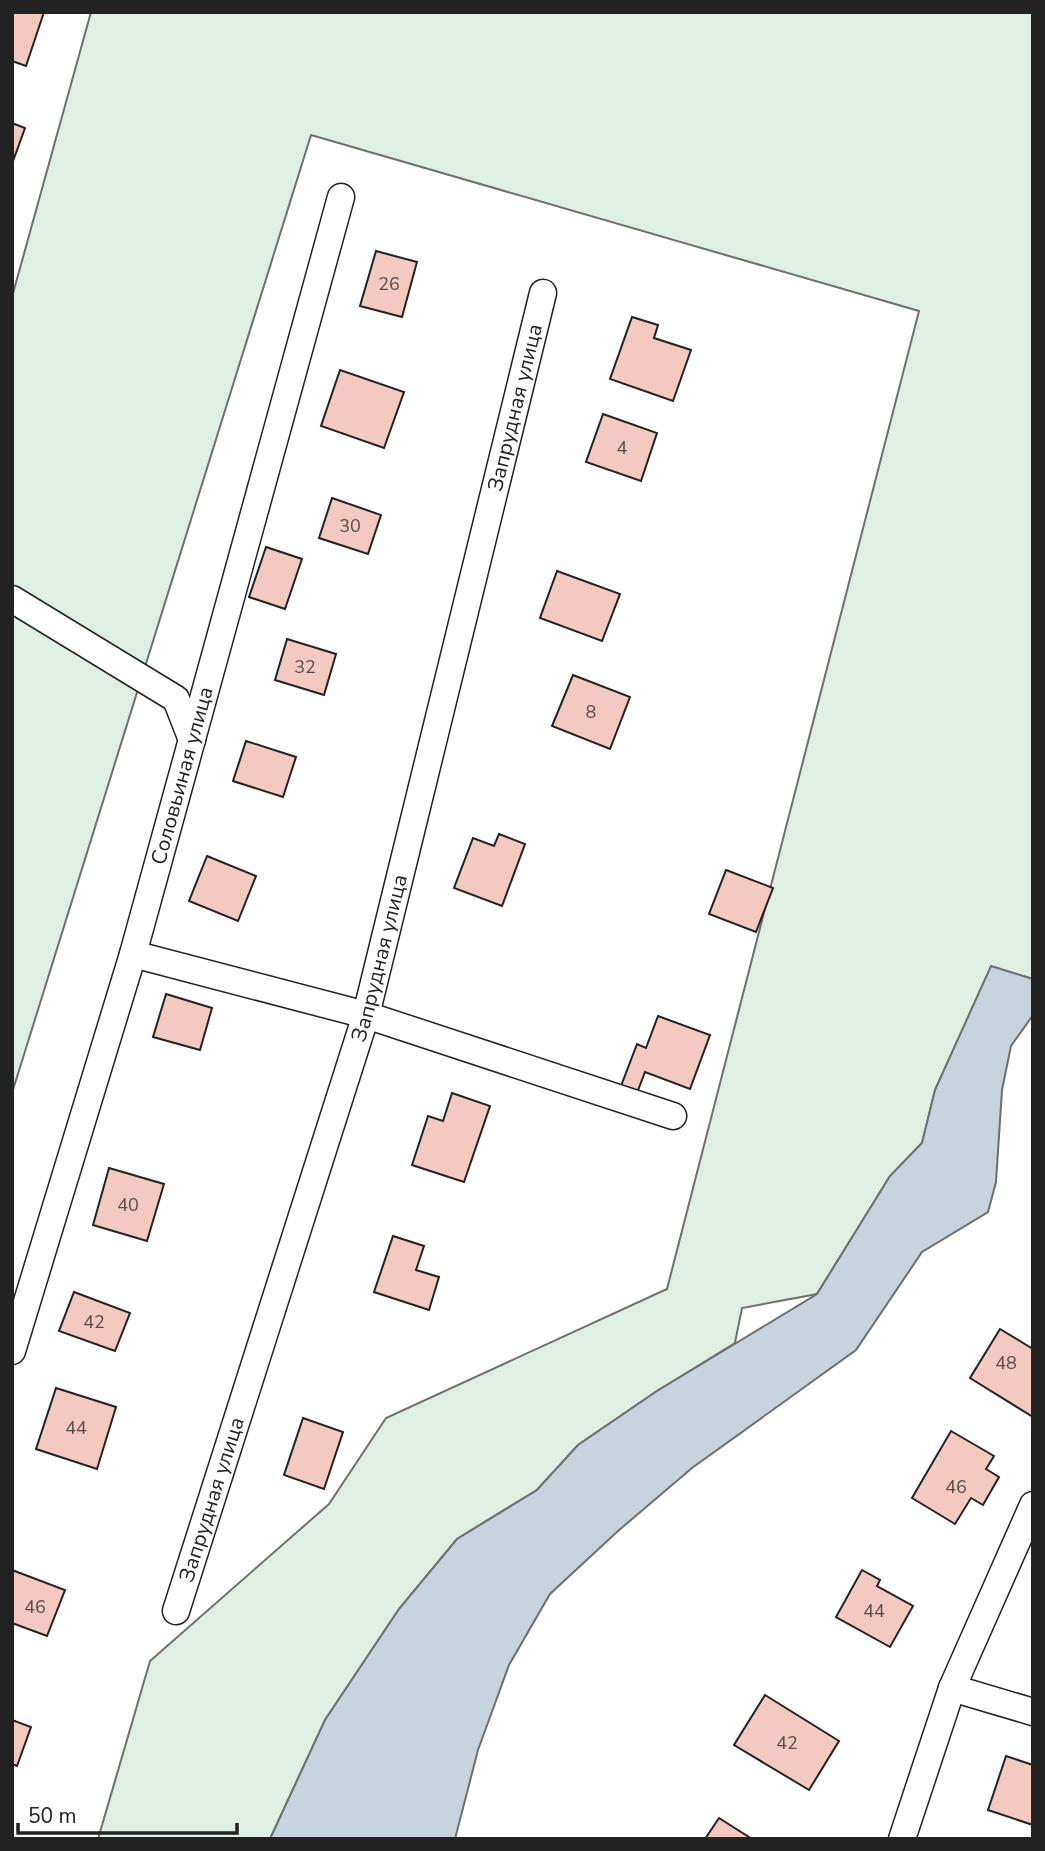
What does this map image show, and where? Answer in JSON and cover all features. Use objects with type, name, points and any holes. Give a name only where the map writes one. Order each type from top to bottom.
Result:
[{"type":"street","name":"Соловьиная улица","points":[[12,1351],[133,954],[341,197]]},
{"type":"street","name":"Запрудная улица","points":[[176,1611],[366,1016],[542,293]]},
{"type":"street","points":[[12,599],[176,699],[192,740]]},
{"type":"street","points":[[133,954],[366,1016],[673,1116]]},
{"type":"street","points":[[902,1839],[952,1688],[1033,1505]]},
{"type":"street","points":[[952,1688],[1033,1712]]},
{"type":"green space","points":[[91,12],[1033,12],[1033,979],[991,967],[935,1090],[922,1143],[890,1176],[817,1294],[742,1308],[735,1343],[657,1391],[578,1445],[537,1490],[457,1539],[399,1609],[325,1720],[270,1839],[98,1839],[150,1661],[329,1504],[386,1418],[667,1289],[919,311],[311,135],[12,1093],[12,297]]},
{"type":"shaded area","points":[[991,966],[1033,979],[1033,1015],[1011,1046],[1002,1090],[996,1182],[988,1212],[922,1252],[856,1350],[692,1468],[550,1594],[509,1665],[478,1750],[455,1839],[270,1839],[325,1720],[399,1609],[457,1539],[537,1490],[578,1445],[657,1391],[817,1294],[890,1176],[922,1143],[935,1090]]},
{"type":"building","points":[[12,12],[44,12],[26,66],[12,61]]},
{"type":"building","points":[[12,123],[25,128],[12,164]]},
{"type":"building","points":[[376,251],[417,262],[402,317],[360,306]]},
{"type":"building","points":[[632,317],[658,325],[654,338],[691,350],[673,401],[610,379]]},
{"type":"building","points":[[340,370],[404,392],[384,448],[321,426]]},
{"type":"building","points":[[603,414],[657,433],[641,481],[586,462]]},
{"type":"building","points":[[332,498],[381,515],[368,554],[319,538]]},
{"type":"building","points":[[266,547],[302,559],[285,609],[249,597]]},
{"type":"building","points":[[557,571],[620,594],[602,641],[540,618]]},
{"type":"building","points":[[287,639],[336,654],[324,695],[275,680]]},
{"type":"building","points":[[573,675],[630,697],[610,749],[552,726]]},
{"type":"building","points":[[246,741],[296,757],[283,797],[233,781]]},
{"type":"building","points":[[499,834],[525,844],[502,906],[454,888],[473,838],[494,846]]},
{"type":"building","points":[[207,856],[256,876],[238,921],[189,901]]},
{"type":"building","points":[[726,870],[773,888],[756,932],[709,914]]},
{"type":"building","points":[[166,994],[212,1008],[200,1050],[153,1037]]},
{"type":"building","points":[[658,1016],[710,1035],[690,1089],[645,1072],[637,1093],[621,1086],[637,1044],[646,1048]]},
{"type":"building","points":[[452,1093],[490,1106],[464,1182],[412,1165],[428,1116],[443,1121]]},
{"type":"building","points":[[109,1168],[164,1184],[147,1241],[93,1225]]},
{"type":"building","points":[[393,1236],[424,1246],[416,1270],[439,1277],[429,1310],[374,1292]]},
{"type":"building","points":[[74,1292],[130,1313],[115,1351],[59,1331]]},
{"type":"building","points":[[1000,1329],[1033,1349],[1033,1417],[970,1378]]},
{"type":"building","points":[[56,1388],[116,1407],[97,1469],[36,1449]]},
{"type":"building","points":[[303,1418],[343,1432],[324,1489],[284,1475]]},
{"type":"building","points":[[951,1431],[994,1456],[986,1469],[999,1477],[983,1505],[971,1498],[955,1524],[912,1498]]},
{"type":"building","points":[[12,1570],[65,1590],[47,1636],[12,1623]]},
{"type":"building","points":[[862,1570],[880,1580],[877,1586],[913,1606],[890,1647],[836,1617]]},
{"type":"building","points":[[765,1695],[839,1741],[809,1790],[734,1745]]},
{"type":"building","points":[[12,1720],[31,1727],[17,1766],[12,1764]]},
{"type":"building","points":[[1006,1756],[1033,1765],[1033,1825],[988,1810]]},
{"type":"building","points":[[719,1818],[752,1839],[705,1839]]}]
